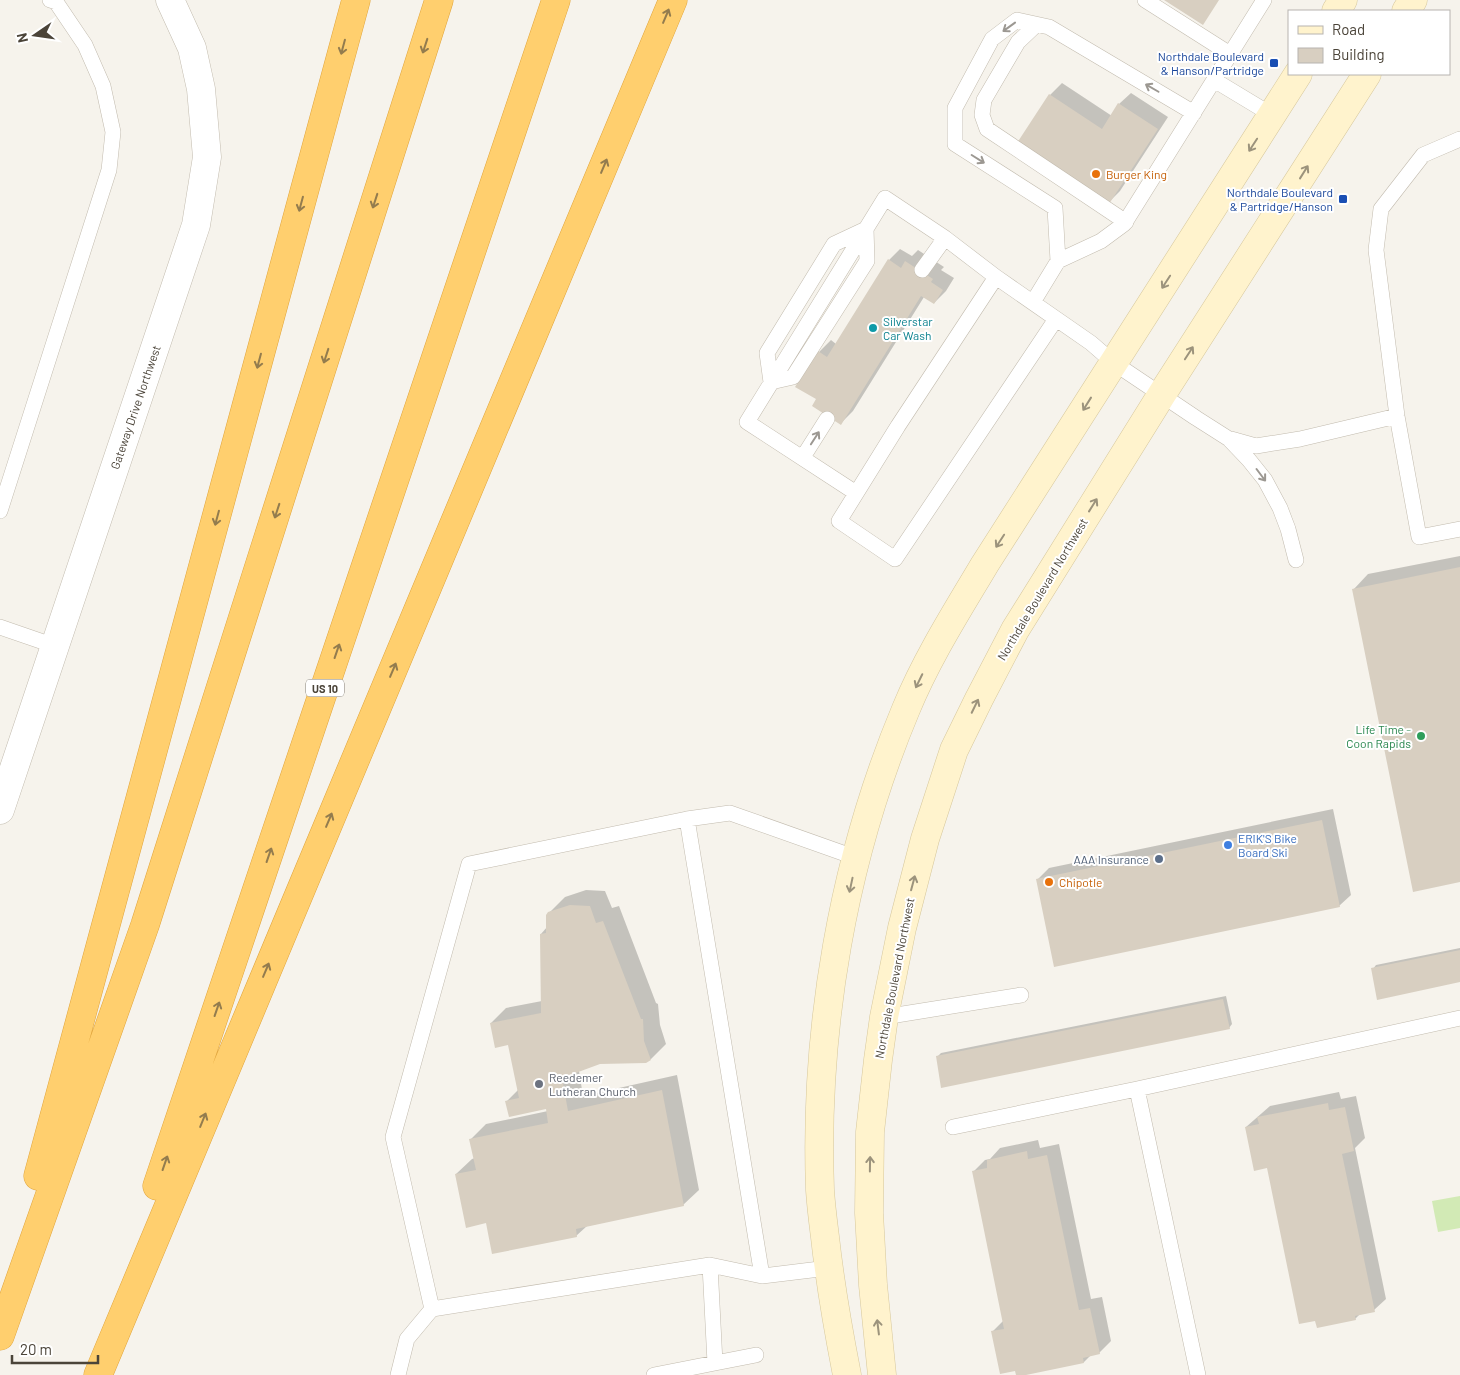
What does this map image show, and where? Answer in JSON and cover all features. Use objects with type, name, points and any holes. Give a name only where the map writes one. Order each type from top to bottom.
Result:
[{"type":"highway","points":[[0,1318],[356,0]]},
{"type":"highway","points":[[0,1336],[144,925],[440,0]]},
{"type":"highway","name":"US 10","points":[[94,1375],[556,0]]},
{"type":"highway","points":[[98,1375],[212,1098],[673,0]]},
{"type":"street","name":"Gateway Drive Northwest","points":[[0,810],[196,225],[207,157],[201,89],[192,48],[170,0]]},
{"type":"street","points":[[848,1375],[838,1332],[828,1268],[820,1184],[819,1121],[824,1036],[834,958],[857,858],[881,775],[906,708],[944,632],[985,564],[1297,75]]},
{"type":"street","name":"Northdale Boulevard Northwest","points":[[882,1375],[873,1285],[869,1213],[870,1132],[884,1017],[902,928],[925,839],[954,750],[1015,630],[1162,394],[1366,75]]},
{"type":"lane","points":[[0,511],[109,170],[113,132],[102,86],[85,45],[56,2],[50,0]]},
{"type":"lane","points":[[1145,0],[1230,54]]},
{"type":"lane","points":[[1033,302],[1058,261],[1101,241],[1126,222],[1264,0]]},
{"type":"lane","points":[[1058,261],[1055,208],[954,144],[955,108],[992,39],[1017,20],[1049,27],[1194,112]]},
{"type":"lane","points":[[1036,25],[1018,42],[984,100],[982,115],[987,130],[1126,222]]},
{"type":"lane","points":[[1214,80],[1272,115]]},
{"type":"lane","points":[[1460,139],[1423,156],[1381,209],[1376,250],[1396,416],[1419,537],[1460,529]]},
{"type":"lane","points":[[856,492],[747,422],[885,198],[945,238],[1114,362],[1229,439],[1266,480],[1280,508],[1296,560]]},
{"type":"lane","points":[[922,270],[945,238]]},
{"type":"lane","points":[[996,277],[898,426],[839,521],[895,559],[1056,319]]},
{"type":"lane","points":[[1229,439],[1256,446],[1300,439],[1396,416]]},
{"type":"lane","points":[[803,457],[827,419]]},
{"type":"lane","points":[[0,627],[55,646]]},
{"type":"lane","points":[[432,1309],[393,1137],[469,864],[687,819],[730,813],[857,858]]},
{"type":"lane","points":[[687,819],[762,1276]]},
{"type":"lane","points":[[884,1017],[1021,995]]},
{"type":"lane","points":[[954,1127],[1460,1018]]},
{"type":"lane","points":[[1136,1089],[1198,1375]]},
{"type":"lane","points":[[710,1265],[715,1363]]},
{"type":"lane","points":[[398,1375],[407,1339],[432,1309],[710,1265],[762,1276],[828,1268]]},
{"type":"lane","points":[[654,1375],[756,1355]]},
{"type":"green space","points":[[1460,1196],[1460,1228],[1438,1232],[1432,1201]]},
{"type":"building","points":[[1164,0],[1219,0],[1203,25]]},
{"type":"building","name":"Burger King","points":[[1049,94],[1102,129],[1118,103],[1158,129],[1109,204],[1017,143]]},
{"type":"building","name":"Silverstar Car Wash","points":[[888,259],[901,268],[905,261],[933,279],[931,282],[943,290],[934,304],[921,296],[841,425],[812,406],[816,399],[795,387],[818,351],[827,357]]},
{"type":"building","name":"Life Time - Coon Rapids","points":[[1460,567],[1460,882],[1413,892],[1352,589]]},
{"type":"building","points":[[1322,820],[1340,907],[1054,967],[1036,879]]},
{"type":"building","name":"Reedemer Lutheran Church","points":[[570,905],[590,906],[596,923],[603,921],[641,1019],[643,1019],[644,1041],[651,1060],[646,1063],[600,1064],[562,1078],[568,1111],[662,1090],[684,1206],[576,1229],[577,1237],[492,1254],[486,1223],[466,1228],[455,1174],[476,1170],[469,1139],[548,1123],[546,1109],[509,1117],[505,1101],[519,1098],[508,1045],[495,1048],[490,1023],[541,1013],[540,934],[546,933],[546,915],[548,912]]},
{"type":"building","points":[[1460,950],[1460,982],[1377,1000],[1371,968]]},
{"type":"building","points":[[1223,999],[1230,1029],[941,1088],[936,1056]]},
{"type":"building","points":[[1328,1103],[1329,1110],[1345,1107],[1354,1151],[1342,1154],[1375,1312],[1355,1316],[1356,1320],[1317,1328],[1315,1321],[1299,1324],[1267,1168],[1254,1171],[1245,1127],[1259,1124],[1257,1117]]},
{"type":"building","points":[[1027,1151],[1028,1159],[1047,1155],[1079,1310],[1090,1308],[1100,1354],[1083,1358],[1084,1363],[1026,1375],[1016,1375],[1015,1371],[1000,1374],[991,1331],[1004,1329],[972,1171],[987,1168],[987,1160]]},
{"type":"place","name":"Northdale Boulevard & Hanson/Partridge","points":[[1274,63]]},
{"type":"place","name":"Burger King","points":[[1096,174]]},
{"type":"place","name":"Northdale Boulevard & Partridge/Hanson","points":[[1343,199]]},
{"type":"place","name":"Silverstar Car Wash","points":[[873,328]]},
{"type":"place","name":"Life Time - Coon Rapids","points":[[1421,736]]},
{"type":"place","name":"ERIK'S Bike Board Ski","points":[[1228,845]]},
{"type":"place","name":"AAA Insurance","points":[[1159,859]]},
{"type":"place","name":"Chipotle","points":[[1049,882]]},
{"type":"place","name":"Reedemer Lutheran Church","points":[[539,1084]]}]
